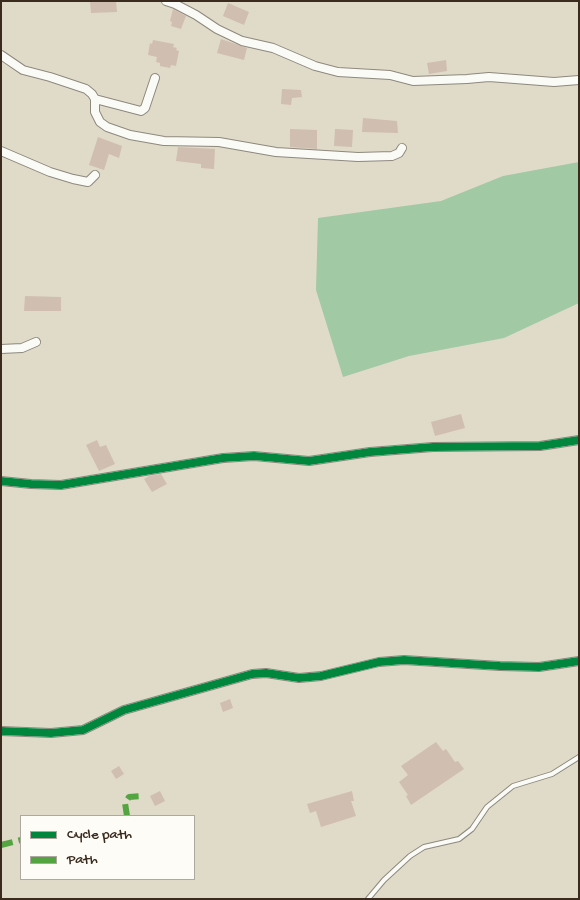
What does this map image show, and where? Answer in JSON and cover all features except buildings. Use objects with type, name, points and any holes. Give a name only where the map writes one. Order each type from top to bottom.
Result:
[{"type":"street","points":[[166,1],[196,15],[242,42],[273,48],[315,66],[338,72],[390,75],[413,81],[467,80],[489,77],[554,82],[579,80]]},
{"type":"street","points":[[1,55],[23,70],[86,89],[95,99],[96,117],[107,128],[130,135],[164,141],[219,142],[276,152],[358,157],[392,156],[399,153],[402,148]]},
{"type":"street","points":[[95,99],[141,111],[145,108],[155,78]]},
{"type":"street","points":[[1,152],[50,172],[73,179],[88,182],[95,175]]},
{"type":"street","points":[[1,349],[22,348],[36,342]]},
{"type":"street","points":[[1,481],[60,485],[223,458],[254,456],[309,460],[370,452],[433,447],[540,446],[579,440]]},
{"type":"street","points":[[1,731],[44,734],[83,730],[124,710],[252,674],[266,673],[299,678],[321,676],[379,662],[404,660],[539,667],[579,661]]},
{"type":"lane","points":[[368,899],[384,880],[410,856],[424,847],[459,839],[472,829],[487,807],[514,786],[552,774],[579,757]]},
{"type":"green space","points":[[579,162],[579,303],[504,338],[409,356],[343,377],[316,290],[318,218],[441,201],[503,176]]},
{"type":"marked path","points":[[127,815],[125,803],[129,797],[144,796]]},
{"type":"marked path","points":[[1,845],[20,840]]},
{"type":"cycle path","points":[[1,481],[61,485],[223,458],[254,456],[309,461],[370,452],[433,447],[540,446],[579,440]]},
{"type":"cycle path","points":[[1,731],[51,733],[83,730],[124,710],[252,674],[266,673],[299,678],[321,676],[379,662],[404,660],[539,667],[579,661]]}]
